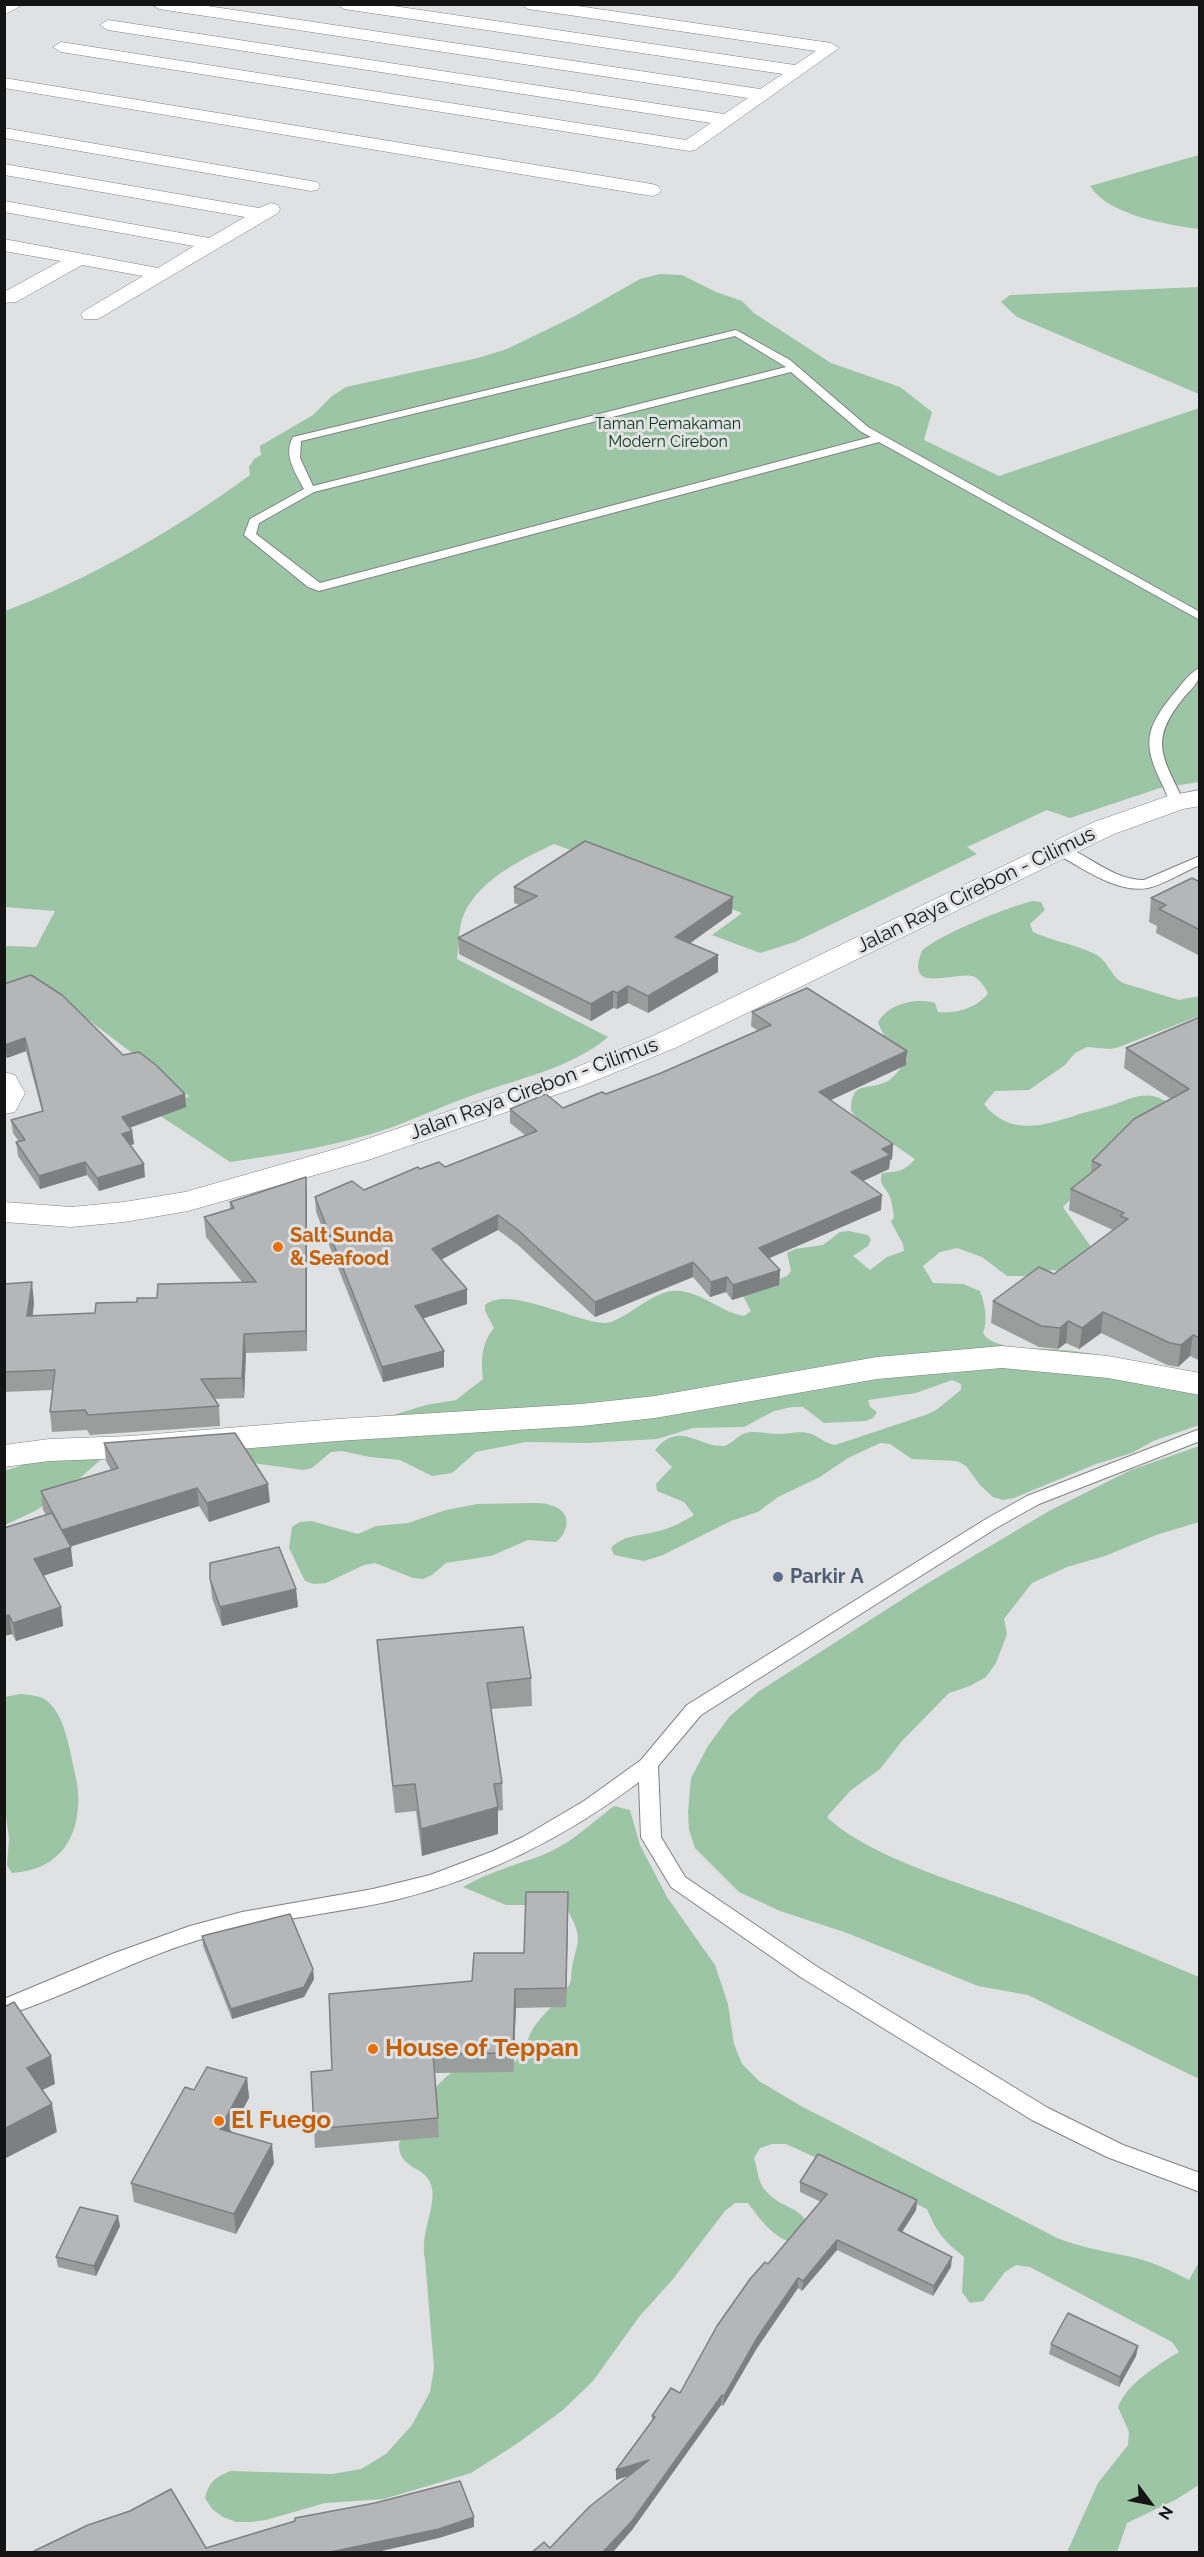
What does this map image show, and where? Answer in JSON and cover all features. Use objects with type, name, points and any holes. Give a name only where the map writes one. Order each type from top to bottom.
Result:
[{"type":"main road","points":[[4,10],[16,4]]},
{"type":"main road","points":[[159,4],[763,95]]},
{"type":"main road","points":[[344,4],[798,71]]},
{"type":"main road","points":[[140,10],[62,47],[689,146],[831,48],[528,4]]},
{"type":"main road","points":[[588,13],[603,4]]},
{"type":"main road","points":[[357,94],[506,9]]},
{"type":"main road","points":[[663,24],[681,13]]},
{"type":"main road","points":[[737,34],[761,18]]},
{"type":"main road","points":[[108,25],[727,120]]},
{"type":"main road","points":[[4,83],[652,190]]},
{"type":"main road","points":[[4,133],[311,186],[90,315]]},
{"type":"main road","points":[[4,169],[262,214]]},
{"type":"main road","points":[[4,206],[212,244]]},
{"type":"main road","points":[[4,245],[161,274]]},
{"type":"main road","points":[[9,298],[79,259]]},
{"type":"main road","name":"Jalan Raya Cirebon - Cilimus","points":[[4,1212],[71,1217],[124,1212],[188,1201],[357,1153],[563,1083],[664,1042],[1104,828],[1188,800]]},
{"type":"main road","points":[[4,1081],[10,1091],[9,1100],[4,1105]]},
{"type":"main road","points":[[4,1456],[49,1450],[130,1447],[337,1430],[582,1415],[679,1403],[877,1368],[981,1358],[1053,1360],[1108,1367],[1200,1384]]},
{"type":"lane","points":[[310,490],[293,453],[293,446],[297,440],[732,334],[740,335],[794,368],[864,429],[1200,617]]},
{"type":"lane","points":[[794,368],[310,490],[254,521],[249,535],[312,584],[319,586],[881,438]]},
{"type":"lane","points":[[1188,800],[1154,750],[1155,732],[1170,709],[1200,672]]},
{"type":"lane","points":[[1058,849],[1125,883],[1137,885],[1146,884],[1200,860]]},
{"type":"lane","points":[[4,2008],[191,1934],[291,1910],[398,1891],[451,1877],[512,1852],[620,1787],[648,1765],[694,1710],[992,1523],[1033,1500],[1200,1434]]},
{"type":"lane","points":[[648,1765],[651,1837],[678,1882],[809,1972],[1040,2114],[1115,2151],[1200,2183]]},
{"type":"green space","points":[[1199,155],[1199,229],[1171,225],[1124,211],[1099,196],[1090,186]]},
{"type":"green space","name":"Taman Pemakaman Modern Cirebon","points":[[660,274],[682,275],[716,292],[742,301],[754,313],[831,363],[900,387],[932,412],[924,440],[999,476],[1199,408],[1199,782],[1160,788],[1070,818],[1047,810],[967,847],[977,854],[795,942],[760,953],[712,935],[742,913],[554,844],[503,871],[472,900],[461,923],[457,959],[608,1037],[563,1064],[468,1097],[390,1128],[331,1145],[230,1162],[159,1115],[189,1096],[70,1006],[5,985],[5,946],[36,947],[55,911],[5,907],[5,611],[101,568],[192,515],[250,475],[249,467],[254,459],[261,455],[260,446],[313,415],[332,396],[346,387],[478,358],[507,349],[575,316],[640,279]]},
{"type":"green space","points":[[1199,287],[1199,394],[1017,317],[1001,302],[1010,295]]},
{"type":"green space","points":[[1033,901],[1041,902],[1045,910],[1030,924],[1033,932],[1098,956],[1123,983],[1179,1000],[1199,996],[1199,1016],[1119,1047],[1111,1049],[1087,1047],[1075,1053],[1065,1065],[1029,1090],[995,1091],[984,1104],[1006,1122],[1031,1126],[1057,1121],[1135,1097],[1154,1096],[1167,1102],[1063,1207],[1091,1247],[1072,1272],[1052,1270],[1026,1276],[1007,1276],[982,1257],[957,1248],[940,1252],[923,1266],[933,1283],[963,1284],[980,1291],[985,1312],[983,1333],[995,1343],[1108,1357],[1199,1382],[1199,1425],[1153,1441],[1132,1453],[1096,1464],[1014,1498],[1003,1500],[993,1497],[980,1485],[966,1466],[957,1461],[912,1459],[890,1444],[880,1443],[848,1458],[820,1477],[778,1497],[758,1512],[731,1521],[663,1555],[644,1561],[614,1555],[611,1548],[627,1538],[668,1528],[694,1515],[684,1502],[657,1491],[656,1484],[672,1467],[655,1450],[664,1441],[680,1436],[723,1446],[750,1432],[779,1434],[803,1432],[835,1445],[928,1414],[961,1390],[961,1384],[952,1380],[916,1393],[868,1400],[870,1407],[877,1412],[873,1418],[866,1421],[824,1423],[803,1407],[792,1407],[774,1411],[744,1427],[693,1428],[657,1439],[588,1443],[526,1442],[476,1452],[452,1473],[432,1476],[400,1460],[342,1451],[331,1452],[312,1468],[303,1470],[224,1459],[216,1449],[347,1429],[426,1405],[456,1400],[483,1379],[483,1352],[494,1328],[485,1311],[485,1305],[496,1300],[510,1299],[526,1302],[605,1323],[612,1322],[663,1293],[681,1291],[744,1316],[751,1311],[742,1294],[787,1276],[791,1271],[787,1253],[795,1249],[823,1245],[840,1232],[849,1231],[868,1235],[871,1240],[868,1246],[853,1256],[870,1270],[887,1257],[904,1251],[903,1244],[891,1222],[894,1217],[891,1202],[881,1177],[882,1173],[897,1171],[915,1159],[859,1121],[851,1111],[852,1101],[857,1091],[886,1082],[907,1061],[907,1056],[885,1038],[878,1023],[888,1011],[911,1002],[935,1003],[938,1012],[959,1011],[978,1003],[988,993],[975,977],[933,978],[925,977],[920,973],[918,965],[922,951],[930,944],[975,922]]},
{"type":"green space","points":[[1199,1446],[1199,1522],[1156,1535],[1105,1556],[1067,1567],[1032,1583],[1004,1619],[1007,1634],[996,1663],[986,1677],[970,1686],[949,1693],[902,1741],[880,1769],[850,1791],[827,1817],[867,1845],[892,1857],[1066,1922],[1199,1977],[1199,2079],[1028,1995],[978,1986],[847,1933],[780,1911],[739,1892],[695,1848],[689,1830],[691,1778],[708,1746],[729,1717],[758,1692],[923,1586],[1049,1511],[1131,1470]]},
{"type":"green space","points":[[28,1453],[107,1454],[80,1478],[70,1482],[51,1501],[5,1525],[4,1471],[20,1466]]},
{"type":"green space","points":[[478,1504],[545,1504],[562,1511],[566,1526],[556,1542],[528,1540],[491,1556],[446,1563],[432,1575],[423,1579],[413,1578],[375,1563],[364,1565],[326,1583],[314,1584],[305,1581],[289,1548],[292,1527],[300,1522],[311,1521],[358,1534],[376,1526],[408,1523],[446,1510]]},
{"type":"green space","points":[[21,1694],[44,1699],[57,1712],[68,1741],[78,1791],[78,1808],[71,1836],[55,1858],[29,1871],[12,1873],[7,1865],[9,1838],[4,1803],[4,1697]]},
{"type":"green space","points":[[614,1806],[630,1810],[640,1845],[667,1897],[715,1965],[728,2004],[734,2044],[742,2064],[759,2081],[801,2106],[1057,2238],[1143,2260],[1189,2280],[1199,2262],[1199,2485],[1177,2499],[1127,2523],[1117,2552],[1067,2552],[1098,2483],[1128,2445],[1129,2432],[1118,2407],[1122,2398],[1144,2375],[1179,2352],[1172,2342],[1030,2267],[1016,2265],[1005,2272],[983,2301],[970,2303],[962,2292],[964,2257],[942,2236],[927,2209],[786,2144],[772,2144],[760,2148],[754,2158],[759,2179],[771,2196],[801,2215],[811,2228],[793,2243],[773,2232],[748,2203],[735,2203],[725,2211],[673,2279],[639,2317],[593,2381],[563,2410],[518,2443],[471,2473],[384,2499],[325,2503],[266,2520],[236,2522],[212,2509],[205,2498],[207,2492],[213,2481],[225,2473],[231,2471],[332,2474],[361,2469],[386,2454],[412,2425],[430,2392],[434,2368],[424,2250],[433,2192],[428,2179],[403,2158],[399,2143],[429,2096],[451,2073],[456,2070],[491,2072],[507,2067],[518,2059],[534,2027],[562,1996],[571,1981],[578,1939],[576,1928],[568,1911],[530,1905],[506,1905],[463,1887],[493,1872],[554,1850]]},
{"type":"building","points":[[585,841],[733,897],[675,937],[718,955],[648,996],[628,986],[617,993],[613,991],[591,1004],[458,938],[537,896],[514,887]]},
{"type":"building","points":[[1192,878],[1200,882],[1200,930],[1159,909],[1166,905],[1151,898]]},
{"type":"building","points":[[31,975],[62,995],[123,1055],[139,1052],[156,1065],[185,1094],[122,1117],[132,1131],[122,1134],[144,1164],[97,1178],[85,1162],[39,1176],[16,1142],[25,1140],[11,1120],[43,1111],[25,1038],[4,1044],[4,984]]},
{"type":"building","points":[[807,988],[907,1051],[819,1092],[893,1144],[882,1149],[890,1155],[851,1172],[882,1195],[759,1248],[780,1270],[733,1285],[727,1277],[711,1282],[693,1262],[595,1302],[518,1230],[498,1215],[432,1249],[467,1289],[415,1306],[444,1351],[382,1367],[315,1197],[352,1181],[364,1190],[418,1167],[420,1169],[439,1162],[445,1167],[537,1131],[510,1109],[546,1094],[563,1108],[602,1092],[606,1094],[661,1073],[771,1025],[752,1012]]},
{"type":"building","points":[[1200,1017],[1200,1338],[1193,1335],[1181,1345],[1170,1343],[1103,1312],[1082,1328],[1068,1321],[1060,1328],[1041,1326],[993,1301],[1039,1267],[1054,1274],[1128,1219],[1120,1216],[1124,1213],[1071,1189],[1101,1165],[1092,1161],[1134,1119],[1189,1089],[1126,1048]]},
{"type":"building","points":[[306,1177],[306,1331],[244,1334],[242,1378],[201,1379],[219,1406],[88,1415],[85,1410],[50,1412],[55,1370],[4,1372],[4,1284],[32,1282],[27,1316],[95,1313],[96,1303],[137,1302],[137,1298],[157,1298],[158,1284],[256,1282],[204,1217],[234,1208],[230,1202]]},
{"type":"building","points":[[235,1433],[268,1484],[207,1503],[197,1488],[62,1530],[41,1491],[118,1468],[104,1443]]},
{"type":"building","points":[[52,1513],[71,1547],[34,1559],[61,1607],[13,1623],[9,1615],[4,1616],[4,1528]]},
{"type":"building","points":[[279,1547],[296,1589],[220,1607],[210,1579],[210,1563]]},
{"type":"building","points":[[523,1627],[531,1678],[487,1683],[502,1783],[494,1784],[498,1807],[421,1829],[415,1784],[393,1786],[377,1640]]},
{"type":"building","points":[[526,1892],[568,1892],[566,1988],[515,1989],[513,2053],[433,2054],[438,2118],[314,2129],[311,2072],[332,2070],[329,1994],[472,1981],[474,1953],[524,1953]]},
{"type":"building","points":[[290,1914],[313,1969],[304,1987],[231,2009],[202,1936]]},
{"type":"building","points":[[14,2002],[51,2056],[27,2068],[52,2104],[4,2129],[4,2007]]},
{"type":"building","points":[[207,2067],[247,2078],[220,2129],[272,2144],[234,2214],[131,2183],[185,2087],[194,2090]]},
{"type":"building","points":[[818,2154],[917,2200],[898,2230],[952,2257],[934,2286],[837,2240],[803,2281],[798,2278],[757,2338],[724,2396],[722,2395],[632,2521],[602,2553],[531,2553],[544,2542],[550,2548],[589,2507],[649,2460],[616,2470],[655,2417],[652,2416],[671,2388],[680,2393],[717,2326],[750,2279],[765,2262],[768,2264],[827,2194],[800,2182]]},
{"type":"building","points":[[80,2207],[118,2216],[94,2266],[56,2257]]},
{"type":"building","points":[[1068,2313],[1138,2346],[1120,2377],[1051,2344]]},
{"type":"building","points":[[460,2481],[474,2517],[439,2529],[326,2553],[30,2553],[88,2525],[130,2511],[171,2489],[206,2548],[295,2521],[295,2518],[375,2503]]},
{"type":"place","name":"Salt Sunda & Seafood","points":[[278,1247]]},
{"type":"place","name":"Parkir A","points":[[778,1577]]},
{"type":"place","name":"House of Teppan","points":[[373,2049]]},
{"type":"place","name":"El Fuego","points":[[219,2121]]}]
